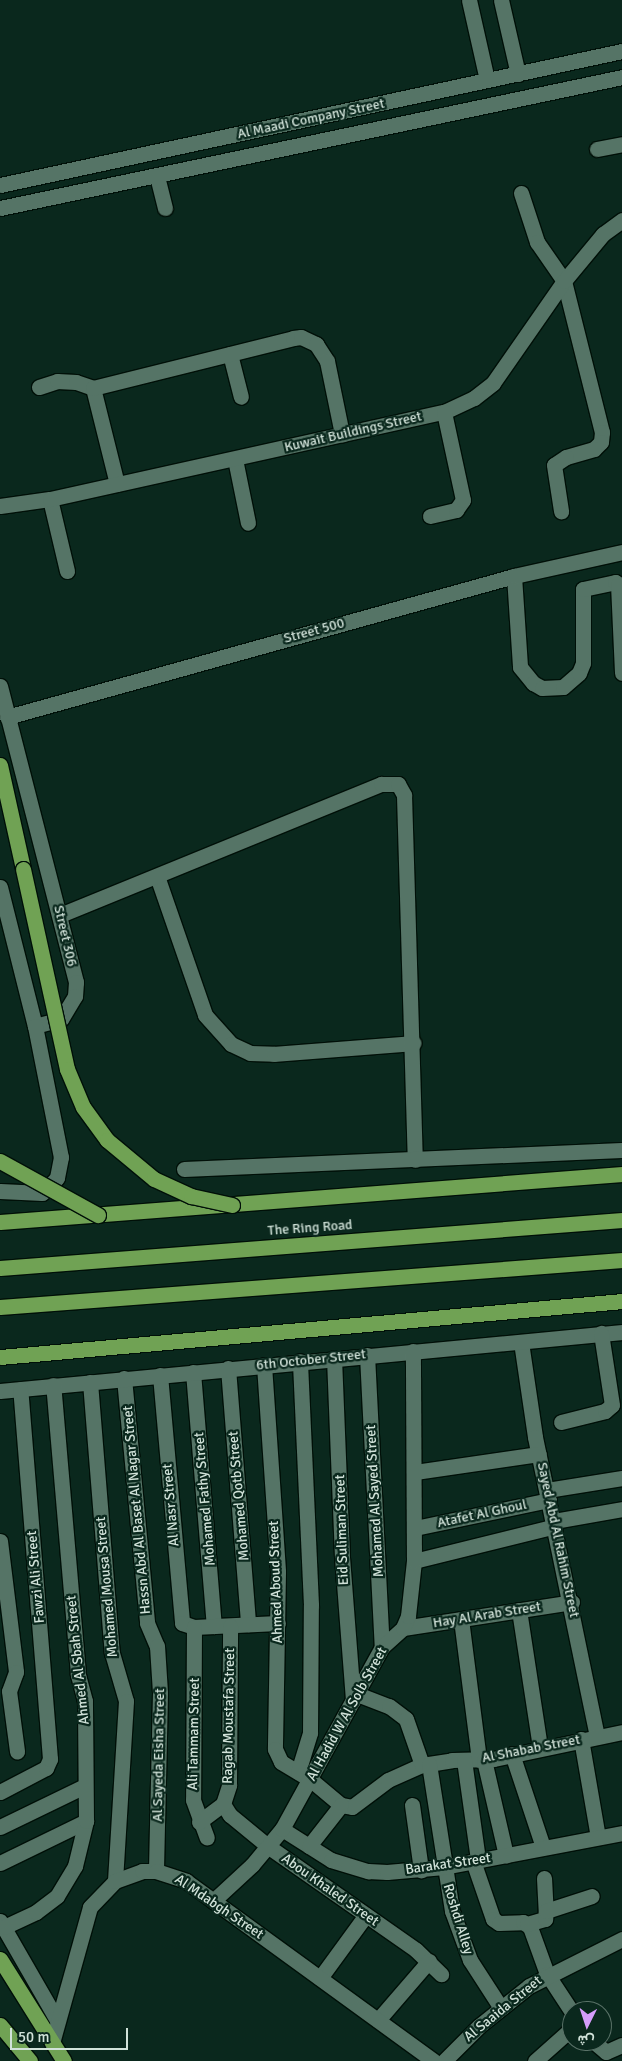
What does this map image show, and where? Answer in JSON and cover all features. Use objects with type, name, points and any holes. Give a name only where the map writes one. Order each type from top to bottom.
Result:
[{"type":"highway","points":[[0,765],[67,1069],[83,1107],[112,1145],[154,1179],[191,1196],[232,1205]]},
{"type":"highway","points":[[0,1161],[98,1215]]},
{"type":"highway","points":[[0,1222],[622,1174]]},
{"type":"highway","name":"The Ring Road","points":[[0,1268],[622,1220]]},
{"type":"highway","points":[[0,1307],[622,1260]]},
{"type":"highway","points":[[0,1357],[622,1301]]},
{"type":"highway","points":[[0,1960],[64,2061]]},
{"type":"highway","points":[[0,2025],[30,2061]]},
{"type":"street","points":[[469,0],[488,80]]},
{"type":"street","points":[[501,0],[518,74]]},
{"type":"street","name":"Al Maadi Company Street","points":[[0,185],[622,51]]},
{"type":"street","name":"Al Maadi Company Street","points":[[0,208],[622,77]]},
{"type":"street","points":[[597,149],[622,144]]},
{"type":"street","points":[[157,176],[165,208]]},
{"type":"street","points":[[521,193],[537,242],[564,281],[602,432],[601,442],[594,449],[566,457],[554,465],[561,511]]},
{"type":"street","name":"Kuwait Buildings Street","points":[[0,506],[50,499],[444,412],[474,398],[493,383],[564,281],[603,234],[622,220]]},
{"type":"street","points":[[39,387],[57,381],[76,382],[93,388],[301,337],[316,344],[328,361],[342,434]]},
{"type":"street","points":[[230,354],[241,397]]},
{"type":"street","points":[[93,388],[117,484]]},
{"type":"street","points":[[430,516],[456,510],[463,500],[444,412]]},
{"type":"street","points":[[235,459],[248,523]]},
{"type":"street","points":[[50,499],[67,571]]},
{"type":"street","name":"Street 500","points":[[7,717],[514,576],[622,552]]},
{"type":"street","points":[[514,576],[520,667],[533,683],[553,689],[563,687],[576,677],[583,663],[584,589],[615,582],[618,584],[622,673]]},
{"type":"street","name":"Street 306","points":[[0,686],[76,982],[75,996],[61,1018],[35,1026]]},
{"type":"street","points":[[60,915],[381,784],[398,784],[404,795],[414,1043],[415,1160]]},
{"type":"street","points":[[157,876],[205,1014],[231,1044],[250,1053],[274,1054],[414,1043]]},
{"type":"street","points":[[0,887],[35,1026],[60,1146],[60,1168],[57,1178],[42,1193],[0,1191]]},
{"type":"street","points":[[184,1169],[622,1150]]},
{"type":"street","name":"6th October Street","points":[[0,1391],[622,1332]]},
{"type":"street","points":[[561,1422],[606,1411],[612,1405],[601,1333]]},
{"type":"street","name":"Sayed Abd Al Rahim Street","points":[[521,1342],[539,1454],[572,1602],[597,1736]]},
{"type":"street","points":[[403,1628],[411,1603],[414,1561],[413,1351]]},
{"type":"street","name":"Mohamed Al Sayed Street","points":[[367,1355],[382,1647]]},
{"type":"street","name":"Eid Suliman Street","points":[[334,1358],[342,1557],[355,1697]]},
{"type":"street","points":[[300,1362],[311,1605],[310,1733],[304,1776],[341,1805],[309,1846]]},
{"type":"street","name":"Ahmed Aboud Street","points":[[264,1365],[278,1623],[275,1749],[281,1762],[304,1776]]},
{"type":"street","name":"Mohamed Qotb Street","points":[[228,1368],[241,1507],[248,1624]]},
{"type":"street","name":"Mohamed Fathy Street","points":[[193,1372],[214,1626]]},
{"type":"street","name":"Al Nasr Street","points":[[160,1375],[182,1618],[185,1626],[194,1627]]},
{"type":"street","name":"Hassn Abd Al Baset Al Nagar Street","points":[[124,1378],[148,1623],[155,1639]]},
{"type":"street","name":"Mohamed Mousa Street","points":[[90,1382],[112,1653],[126,1701],[115,1880]]},
{"type":"street","name":"Ahmed Al Sbah Street","points":[[2,1924],[36,1912],[57,1896],[75,1866],[86,1821],[85,1701],[78,1674],[53,1385]]},
{"type":"street","name":"Fawzi Ali Street","points":[[0,1792],[48,1765],[20,1389]]},
{"type":"street","points":[[415,1472],[539,1454]]},
{"type":"street","name":"Atafet Al Ghoul","points":[[415,1528],[622,1478]]},
{"type":"street","points":[[414,1561],[555,1524],[622,1509]]},
{"type":"street","points":[[0,1541],[16,1672],[9,1691],[17,1751]]},
{"type":"street","name":"Hay Al Arab Street","points":[[403,1628],[572,1602]]},
{"type":"street","points":[[519,1610],[540,1747]]},
{"type":"street","points":[[461,1619],[476,1760],[476,1861],[494,1921],[526,1924],[546,1918],[544,1878]]},
{"type":"street","points":[[194,1627],[278,1623]]},
{"type":"street","name":"Ragab Moustafa Street","points":[[199,1822],[223,1804],[229,1785],[230,1626]]},
{"type":"street","name":"Ali Tammam Street","points":[[194,1627],[193,1800],[199,1822],[207,1838]]},
{"type":"street","name":"Al Hadid W Al Solb Street","points":[[213,1901],[269,1847],[282,1829],[304,1776],[355,1697],[382,1647],[403,1628]]},
{"type":"street","name":"Al Sayeda Eisha Street","points":[[155,1639],[160,1693],[156,1871]]},
{"type":"street","name":"Roshdi Alley","points":[[355,1697],[389,1706],[406,1719],[425,1764],[448,1897],[465,1946],[500,2008]]},
{"type":"street","name":"Al Shabab Street","points":[[341,1805],[357,1804],[388,1780],[425,1764],[476,1760],[622,1732]]},
{"type":"street","points":[[581,1739],[598,1837]]},
{"type":"street","points":[[512,1754],[543,1848]]},
{"type":"street","points":[[476,1760],[506,1855]]},
{"type":"street","points":[[0,1827],[85,1786]]},
{"type":"street","name":"Abou Khaled Street","points":[[223,1804],[230,1815],[269,1847],[429,1961],[441,1974]]},
{"type":"street","points":[[412,1805],[421,1870]]},
{"type":"street","points":[[0,1863],[86,1821]]},
{"type":"street","name":"Barakat Street","points":[[282,1829],[331,1860],[368,1871],[421,1870],[444,1867],[622,1833]]},
{"type":"street","name":"Al Mdabgh Street","points":[[52,2043],[90,1907],[101,1892],[115,1880],[135,1873],[156,1871],[186,1881],[434,2061]]},
{"type":"street","points":[[546,1912],[592,1896]]},
{"type":"street","points":[[320,1978],[366,1915]]},
{"type":"street","points":[[2,1924],[57,2020]]},
{"type":"street","points":[[526,1924],[532,1930],[547,1974],[565,2001]]},
{"type":"street","name":"Al Saaida Street","points":[[444,2061],[500,2008],[547,1974],[622,1938]]},
{"type":"street","points":[[378,2020],[429,1961]]},
{"type":"street","points":[[535,2061],[562,2037]]}]
